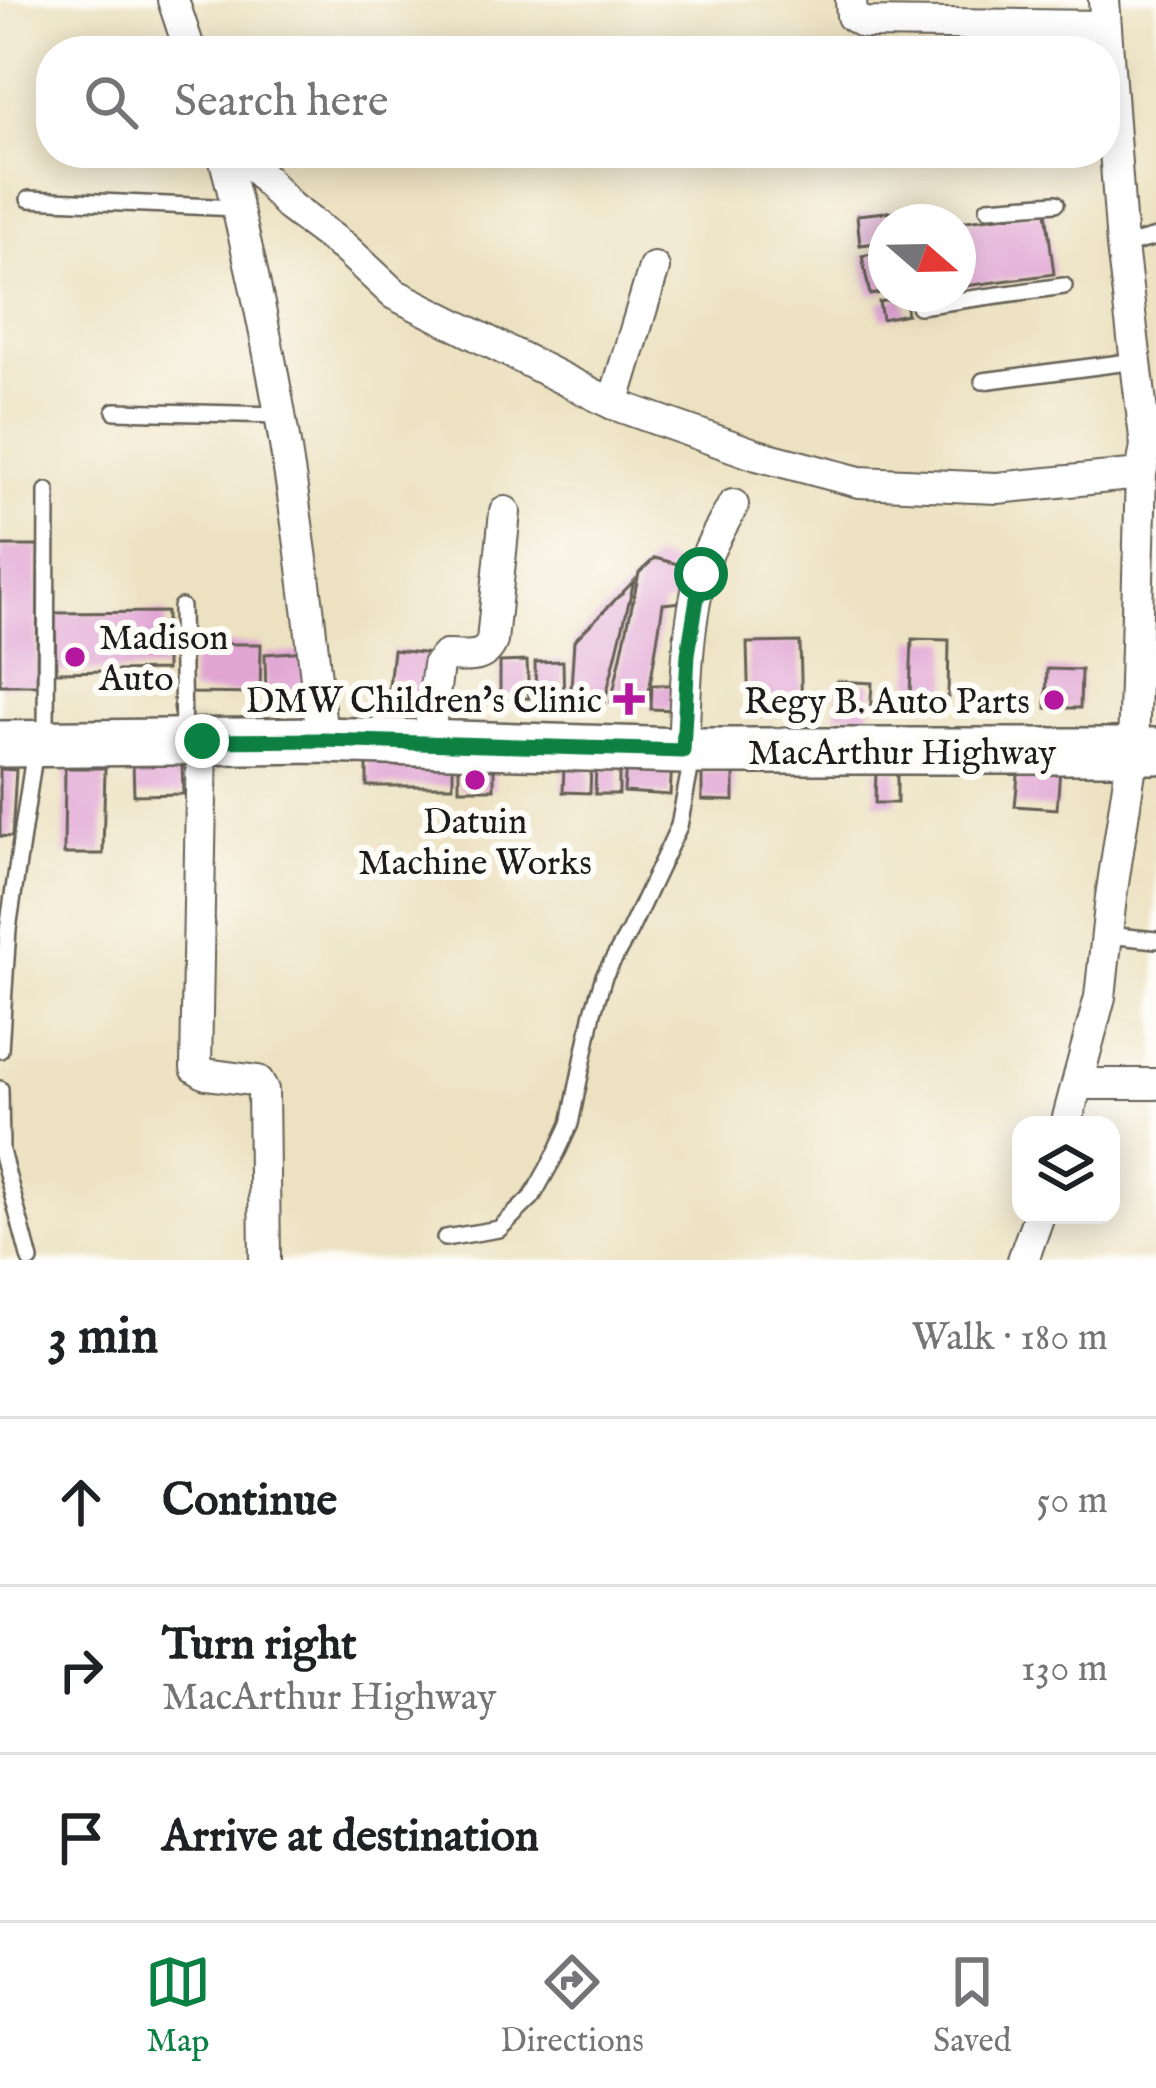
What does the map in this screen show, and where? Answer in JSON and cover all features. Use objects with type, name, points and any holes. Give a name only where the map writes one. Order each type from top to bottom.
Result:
[{"type":"main road","name":"MacArthur Highway","points":[[28,744],[322,740],[688,751],[1145,751]]},
{"type":"street","points":[[173,0],[185,36]]},
{"type":"street","points":[[850,0],[852,16],[864,23],[1104,13]]},
{"type":"street","points":[[227,168],[281,415],[310,612],[322,740]]},
{"type":"street","points":[[255,168],[290,207],[345,248],[394,294],[613,404],[757,455],[859,482],[997,488],[1148,453]]},
{"type":"street","points":[[1069,1116],[1100,997],[1107,935],[1145,751],[1148,453],[1114,168]]},
{"type":"street","points":[[238,208],[290,207]]},
{"type":"street","points":[[613,404],[654,268]]},
{"type":"street","points":[[688,751],[688,654],[701,574],[733,505]]},
{"type":"street","points":[[428,743],[438,665],[446,656],[480,656],[488,652],[492,641],[505,512]]},
{"type":"street","points":[[193,741],[196,1068],[206,1074],[258,1081],[263,1090],[266,1260]]},
{"type":"street","points":[[1078,1084],[1156,1084]]},
{"type":"street","points":[[1023,1260],[1037,1224]]},
{"type":"lane","points":[[29,199],[238,208]]},
{"type":"lane","points":[[988,208],[1056,203]]},
{"type":"lane","points":[[1122,246],[1156,237]]},
{"type":"lane","points":[[976,298],[1064,286]]},
{"type":"lane","points":[[982,381],[1136,361]]},
{"type":"lane","points":[[115,411],[281,415]]},
{"type":"lane","points":[[0,1050],[46,490]]},
{"type":"lane","points":[[181,607],[193,741]]},
{"type":"lane","points":[[445,1238],[499,1229],[532,1198],[557,1153],[574,1106],[604,976],[679,826],[688,751]]},
{"type":"lane","points":[[1107,935],[1156,940]]},
{"type":"lane","points":[[0,1089],[1,1151],[30,1260]]},
{"type":"building","points":[[1046,211],[1054,274],[976,285],[976,220]]},
{"type":"building","points":[[868,214],[868,244],[860,245],[857,215]]},
{"type":"building","points":[[868,255],[868,285],[862,256]]},
{"type":"building","points":[[881,312],[907,312],[907,314],[882,319]]},
{"type":"building","points":[[0,546],[38,546],[37,685],[0,685]]},
{"type":"building","points":[[655,558],[685,566],[683,602],[663,604],[647,704],[611,702],[639,573]]},
{"type":"building","points":[[634,581],[604,704],[570,703],[574,641]]},
{"type":"building","points":[[166,612],[166,670],[56,672],[55,613]]},
{"type":"building","points":[[912,639],[949,640],[948,697],[910,696]]},
{"type":"building","points":[[800,642],[802,714],[749,716],[747,643]]},
{"type":"building","points":[[191,644],[261,644],[260,694],[190,693]]},
{"type":"building","points":[[393,650],[433,654],[427,709],[387,704]]},
{"type":"building","points":[[307,651],[309,698],[266,697],[265,654]]},
{"type":"building","points":[[1150,655],[1156,655],[1156,700],[1151,700]]},
{"type":"building","points":[[527,661],[529,698],[500,699],[500,662]]},
{"type":"building","points":[[563,661],[564,704],[536,704],[535,662]]},
{"type":"building","points":[[1047,669],[1081,670],[1080,708],[1046,708]]},
{"type":"building","points":[[837,681],[872,683],[870,716],[836,714]]},
{"type":"building","points":[[652,685],[676,685],[675,710],[651,709]]},
{"type":"building","points":[[367,759],[453,759],[453,786],[367,786]]},
{"type":"building","points":[[182,761],[183,794],[134,795],[133,762]]},
{"type":"building","points":[[626,762],[672,764],[670,795],[624,792]]},
{"type":"building","points":[[459,763],[494,763],[494,789],[459,789]]},
{"type":"building","points":[[564,766],[591,767],[590,793],[563,792]]},
{"type":"building","points":[[1019,766],[1060,769],[1057,809],[1015,806]]},
{"type":"building","points":[[596,767],[619,767],[619,794],[595,794]]},
{"type":"building","points":[[65,768],[105,768],[103,854],[64,854]]},
{"type":"building","points":[[0,769],[16,770],[12,837],[0,836]]},
{"type":"building","points":[[897,769],[897,803],[875,803],[876,770]]},
{"type":"building","points":[[702,771],[734,771],[734,801],[702,800]]},
{"type":"place","name":"Madison Auto","points":[[75,657]]},
{"type":"place","name":"DMW Children's Clinic","points":[[629,699]]},
{"type":"place","name":"Regy B. Auto Parts","points":[[1054,700]]},
{"type":"place","name":"Datuin Machine Works","points":[[475,780]]},
{"type":"route","points":[[202,741],[683,751],[688,654],[701,574]]}]
